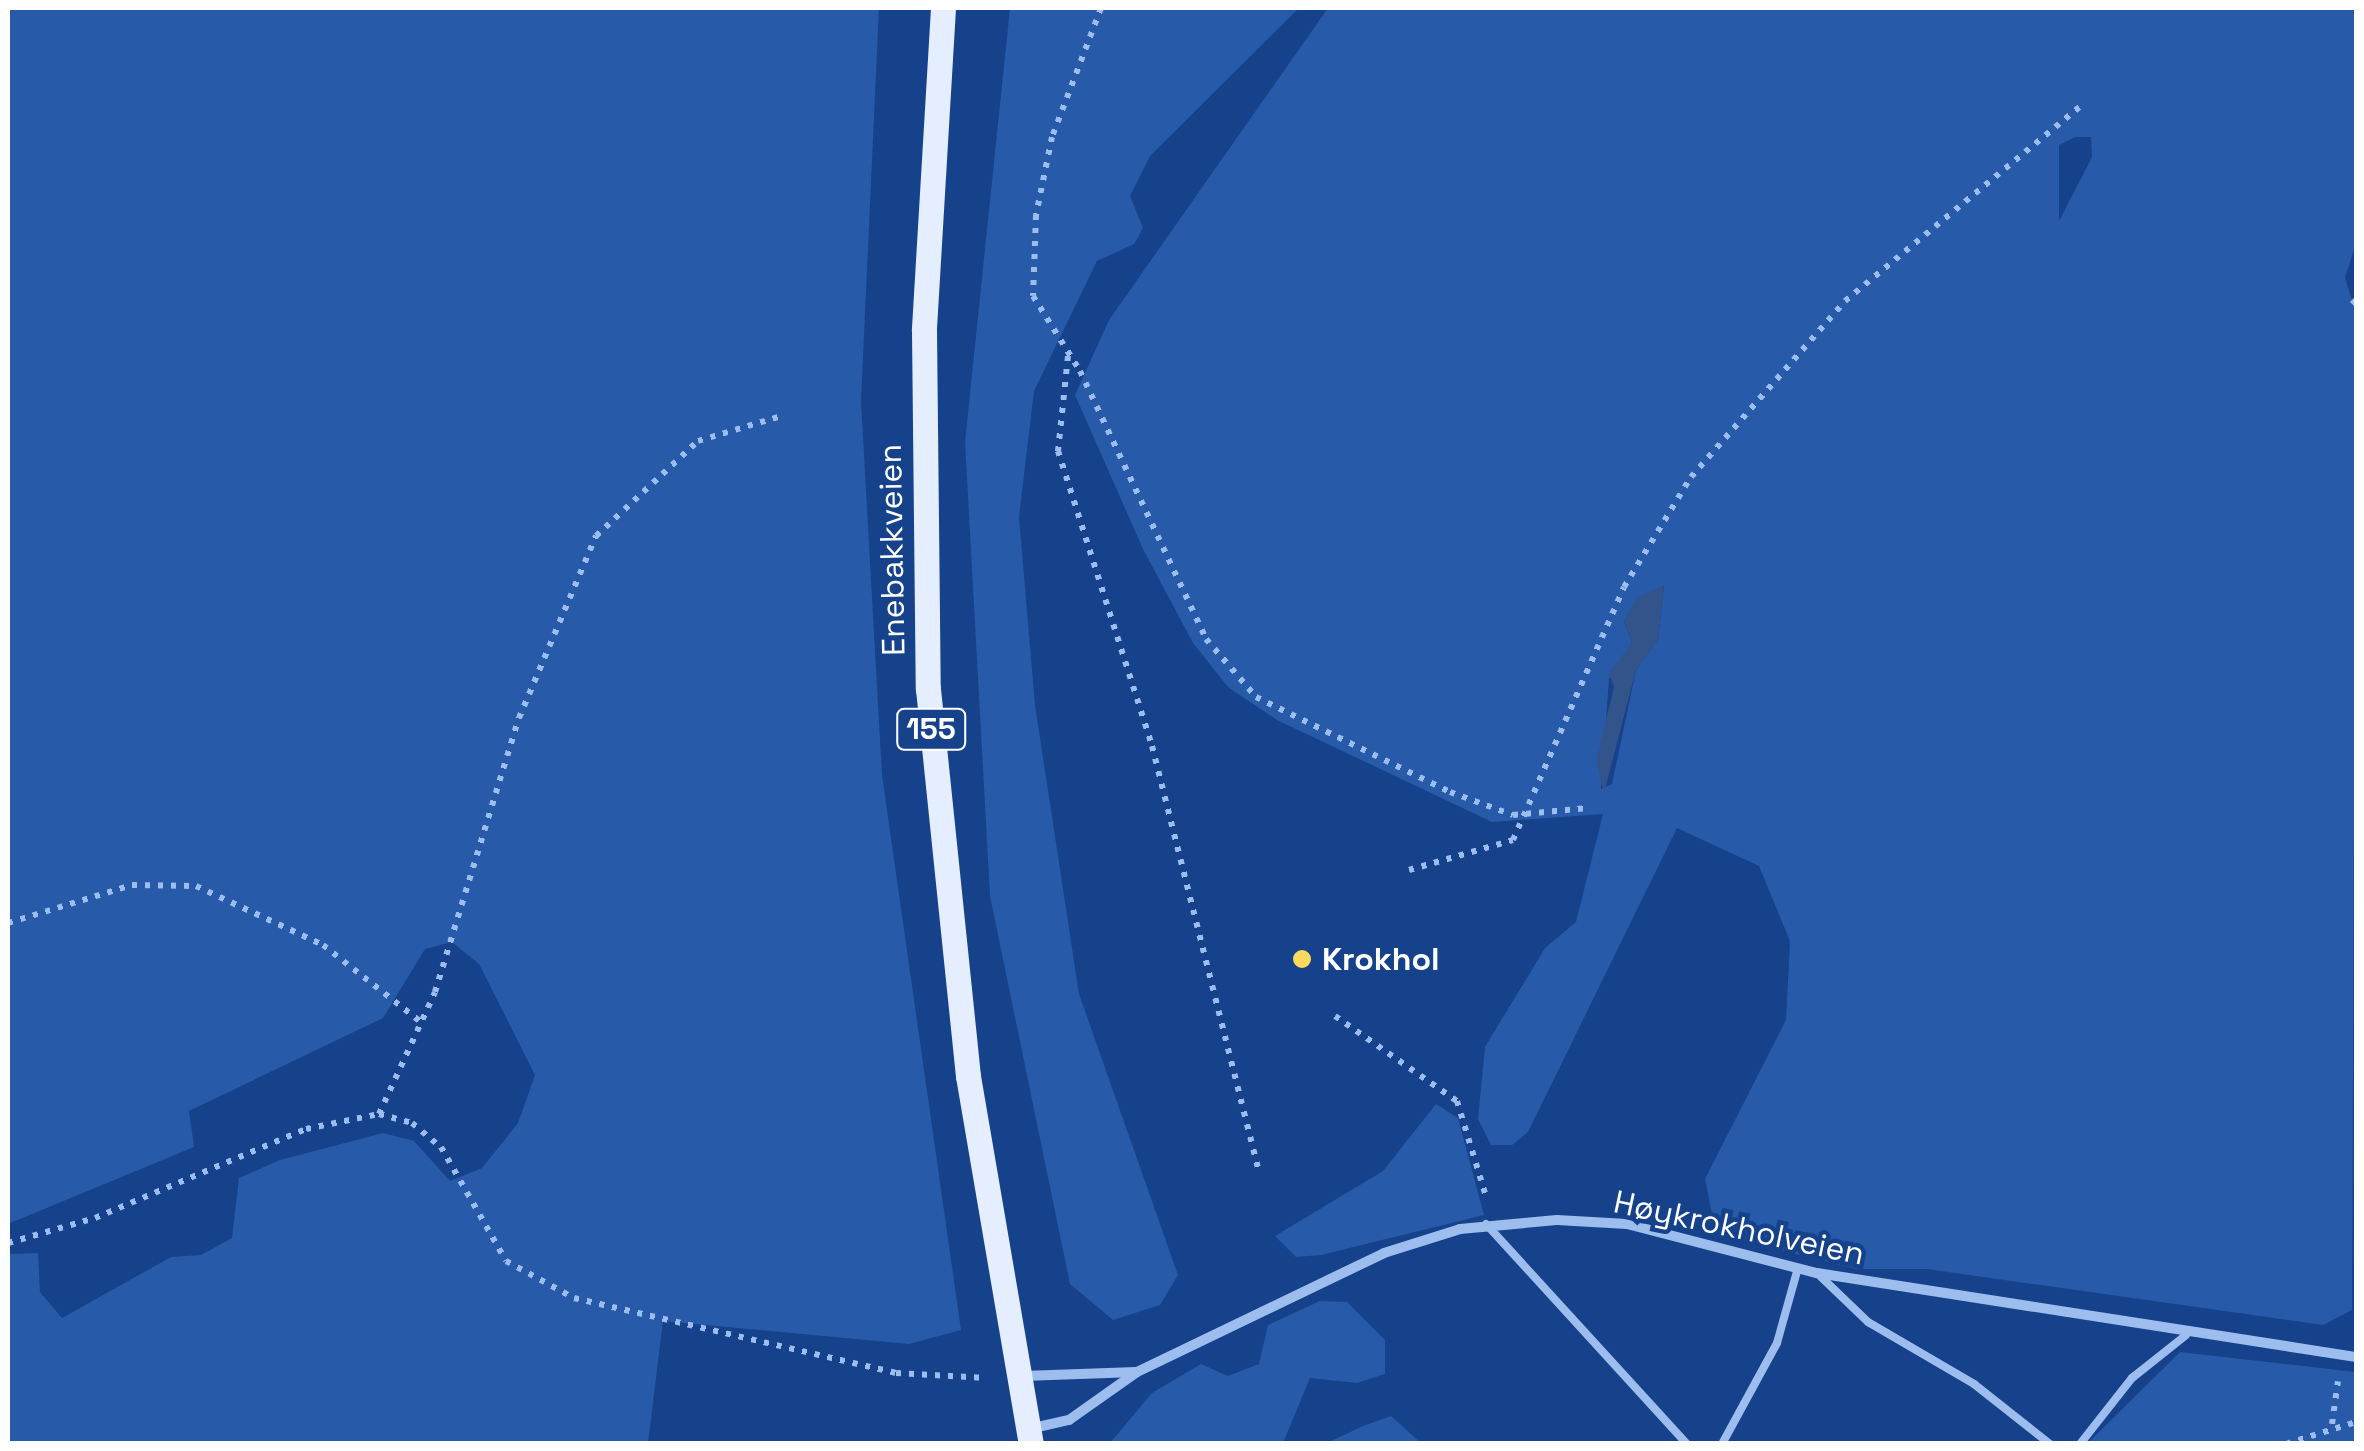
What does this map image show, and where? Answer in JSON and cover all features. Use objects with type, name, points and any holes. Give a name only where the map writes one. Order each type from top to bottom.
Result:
[{"type":"main road","name":"Enebakkveien","points":[[943,8],[923,350],[928,689],[966,1058],[1029,1436]]},
{"type":"street","name":"Høykrokholveien","points":[[1029,1436],[1069,1420],[1137,1372],[1355,1264],[1486,1224],[1627,1224],[1817,1273],[2186,1335],[2356,1357]]},
{"type":"street","name":"Høykrokholveien","points":[[1018,1377],[1137,1372]]},
{"type":"lane","points":[[1486,1224],[1687,1444]]},
{"type":"lane","points":[[1722,1444],[1778,1342],[1798,1268]]},
{"type":"lane","points":[[1817,1273],[1868,1322],[1974,1384],[2050,1444]]},
{"type":"lane","points":[[2080,1444],[2132,1378],[2186,1335]]},
{"type":"path","points":[[1101,8],[1052,137],[1036,215],[1034,296],[1068,355],[1206,639],[1256,697],[1486,808],[1531,814],[1588,808]]},
{"type":"path","points":[[1409,870],[1501,848],[1531,814],[1624,588],[1691,477],[1845,302],[2082,105]]},
{"type":"path","points":[[1068,355],[1058,451],[1152,746],[1259,1173]]},
{"type":"path","points":[[379,1114],[421,1022],[477,873],[519,718],[596,536],[698,442],[778,417]]},
{"type":"path","points":[[8,923],[132,885],[196,886],[323,945],[421,1022]]},
{"type":"path","points":[[1335,1016],[1458,1101],[1478,1179],[1502,1224]]},
{"type":"path","points":[[8,1244],[95,1218],[306,1128],[379,1114],[412,1123],[441,1147],[506,1261],[574,1298],[896,1373],[1018,1377]]},
{"type":"path","points":[[2332,1424],[2340,1355]]},
{"type":"path","points":[[2286,1444],[2332,1424],[2356,1422]]},
{"type":"shaded area","points":[[8,8],[879,8],[861,401],[882,775],[961,1330],[909,1344],[663,1321],[648,1443],[8,1443],[8,1254],[38,1253],[40,1292],[62,1318],[171,1257],[201,1255],[232,1238],[239,1178],[280,1160],[383,1133],[414,1141],[450,1181],[482,1168],[518,1123],[535,1075],[479,964],[452,942],[425,949],[383,1018],[189,1111],[194,1147],[8,1224]]},
{"type":"shaded area","points":[[1010,8],[1299,8],[1150,156],[1130,196],[1143,228],[1134,244],[1097,261],[1034,391],[1019,517],[1035,705],[1079,994],[1178,1275],[1160,1305],[1113,1320],[1070,1284],[990,896],[965,442]]},
{"type":"shaded area","points":[[1328,8],[2356,8],[2356,243],[2345,278],[2356,313],[2352,1310],[2323,1325],[1927,1269],[1856,1269],[1739,1240],[1713,1219],[1705,1179],[1786,1020],[1790,941],[1759,866],[1677,828],[1528,1132],[1512,1145],[1491,1145],[1478,1119],[1485,1047],[1545,948],[1576,922],[1603,814],[1492,822],[1277,720],[1228,687],[1193,643],[1143,549],[1075,395],[1109,320]],"holes":[[[2075,137],[2091,137],[2092,157],[2059,221],[2059,145]],[[1664,586],[1658,640],[1636,670],[1612,784],[1601,789],[1609,679],[1632,643],[1624,621],[1637,599]]]},
{"type":"shaded area","points":[[1664,585],[1658,641],[1636,670],[1604,793],[1596,761],[1614,687],[1609,673],[1632,643],[1624,621],[1637,598]]},
{"type":"shaded area","points":[[1436,1104],[1458,1118],[1484,1215],[1321,1255],[1296,1257],[1275,1236],[1383,1171]]},
{"type":"shaded area","points":[[1320,1301],[1347,1302],[1385,1340],[1385,1374],[1357,1383],[1310,1378],[1283,1443],[1110,1443],[1152,1393],[1201,1364],[1228,1376],[1259,1364],[1268,1325]]},
{"type":"shaded area","points":[[2180,1352],[2356,1372],[2356,1443],[2088,1443]]},
{"type":"shaded area","points":[[1391,1416],[1421,1443],[1327,1443],[1363,1426]]},
{"type":"place","name":"Krokhol","points":[[1302,959]]}]
